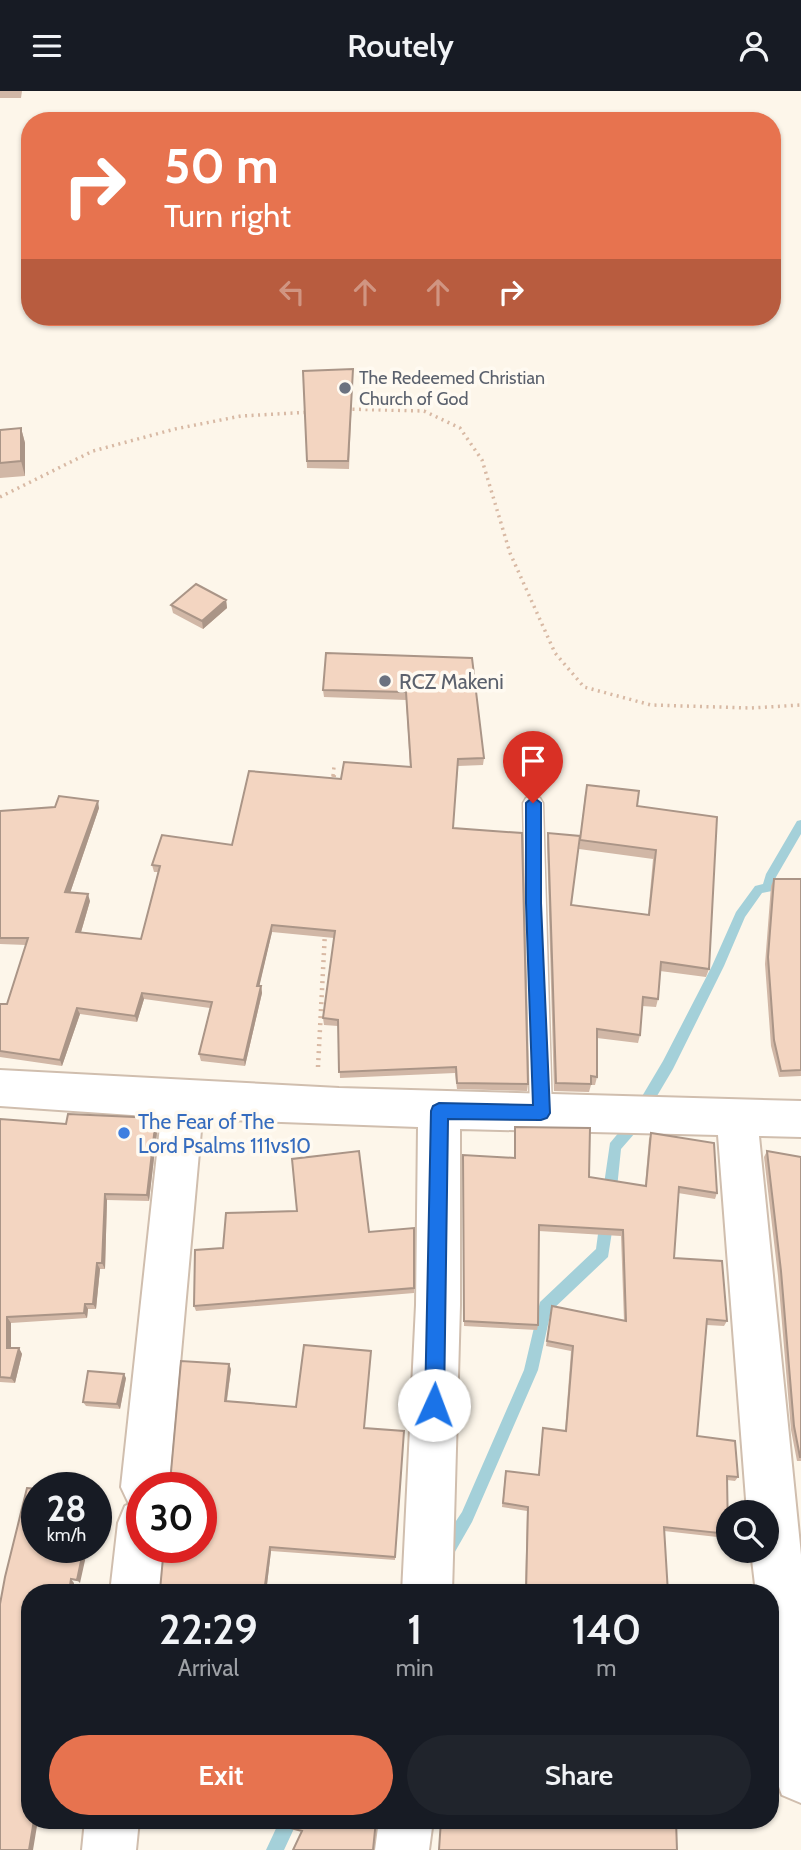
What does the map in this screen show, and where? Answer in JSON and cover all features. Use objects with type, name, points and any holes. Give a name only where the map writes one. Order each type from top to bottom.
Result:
[{"type":"street","points":[[0,1088],[65,1089],[183,1100],[439,1111],[801,1119]]},
{"type":"street","points":[[146,1472],[183,1100]]},
{"type":"street","points":[[427,1584],[438,1305],[439,1111]]},
{"type":"street","points":[[737,1117],[766,1462],[801,1776]]},
{"type":"street","points":[[136,1584],[138,1563]]},
{"type":"street","points":[[109,1850],[112,1829]]},
{"type":"street","points":[[402,1850],[405,1829]]},
{"type":"lane","points":[[533,803],[541,1113]]},
{"type":"path","points":[[344,409],[424,411],[460,428],[482,460],[510,553],[555,653],[584,687],[651,705],[751,708],[801,705]]},
{"type":"path","points":[[0,497],[93,451],[175,429],[241,416],[318,411]]},
{"type":"path","points":[[332,788],[334,767]]},
{"type":"path","points":[[316,1104],[325,931]]},
{"type":"building","points":[[353,369],[348,461],[307,461],[303,371]]},
{"type":"building","points":[[21,428],[21,461],[0,463],[0,430]]},
{"type":"building","points":[[196,584],[226,600],[202,621],[171,605]]},
{"type":"building","points":[[326,653],[472,658],[484,758],[458,759],[453,828],[522,833],[528,1084],[457,1083],[456,1067],[339,1072],[338,1020],[323,1018],[335,931],[272,925],[257,986],[261,986],[244,1060],[199,1054],[212,1002],[142,993],[135,1016],[77,1008],[60,1060],[0,1051],[0,1004],[7,1004],[28,938],[0,938],[0,811],[55,807],[59,796],[98,801],[65,892],[88,894],[76,932],[141,939],[160,866],[152,865],[162,835],[232,845],[249,771],[341,779],[344,762],[411,767],[406,692],[323,690]]},
{"type":"building","points":[[587,785],[639,791],[637,806],[717,817],[709,969],[661,962],[658,999],[643,997],[640,1035],[597,1029],[597,1077],[591,1076],[591,1084],[556,1083],[548,833],[580,836],[571,905],[649,915],[656,850],[580,840]]},
{"type":"building","points":[[774,879],[801,879],[801,1070],[781,1071],[774,1040],[768,957]]},
{"type":"building","points":[[68,1114],[156,1118],[147,1195],[105,1194],[102,1263],[97,1263],[93,1304],[85,1304],[84,1313],[7,1317],[7,1348],[19,1348],[11,1378],[0,1377],[0,1119],[66,1124]]},
{"type":"building","points":[[515,1127],[590,1128],[589,1177],[646,1186],[651,1133],[714,1143],[717,1193],[679,1187],[674,1258],[722,1261],[727,1321],[707,1319],[697,1436],[735,1441],[738,1477],[727,1476],[727,1500],[716,1500],[716,1533],[664,1527],[667,1584],[526,1584],[528,1507],[503,1503],[506,1471],[539,1475],[543,1428],[566,1431],[573,1346],[547,1341],[552,1306],[626,1321],[623,1230],[539,1225],[538,1325],[464,1321],[463,1155],[515,1158]]},
{"type":"building","points":[[359,1151],[369,1232],[414,1228],[414,1288],[194,1306],[195,1250],[223,1248],[226,1213],[297,1211],[292,1159]]},
{"type":"building","points":[[767,1151],[801,1157],[801,1457],[794,1426],[781,1271]]},
{"type":"building","points":[[304,1345],[371,1351],[364,1428],[404,1431],[395,1557],[270,1547],[265,1584],[161,1584],[163,1563],[217,1563],[217,1472],[171,1472],[181,1361],[229,1364],[225,1401],[296,1407]]},
{"type":"building","points":[[88,1371],[124,1374],[117,1404],[83,1402]]},
{"type":"building","points":[[21,1512],[21,1563],[81,1563],[77,1580],[71,1579],[70,1584],[21,1584],[21,1829],[32,1829],[29,1850],[0,1850],[0,1604]]},
{"type":"building","points":[[294,1829],[375,1829],[373,1850],[293,1850],[302,1831]]},
{"type":"building","points":[[440,1829],[676,1829],[677,1850],[439,1850]]},
{"type":"waterway","points":[[609,1198],[615,1147],[630,1129],[668,1065],[718,966],[740,915],[759,889],[768,888],[770,877],[801,824]]},
{"type":"waterway","points":[[446,1551],[467,1517],[531,1370],[545,1307],[603,1252],[607,1219]]},
{"type":"waterway","points":[[275,1850],[285,1829]]},
{"type":"place","name":"The Redeemed Christian Church of God","points":[[345,388]]},
{"type":"place","name":"RCZ Makeni","points":[[385,681]]},
{"type":"place","name":"The Fear of The Lord Psalms 111vs10","points":[[124,1133]]},
{"type":"route","points":[[434,1405],[438,1305],[439,1111],[541,1113],[533,803]]}]
